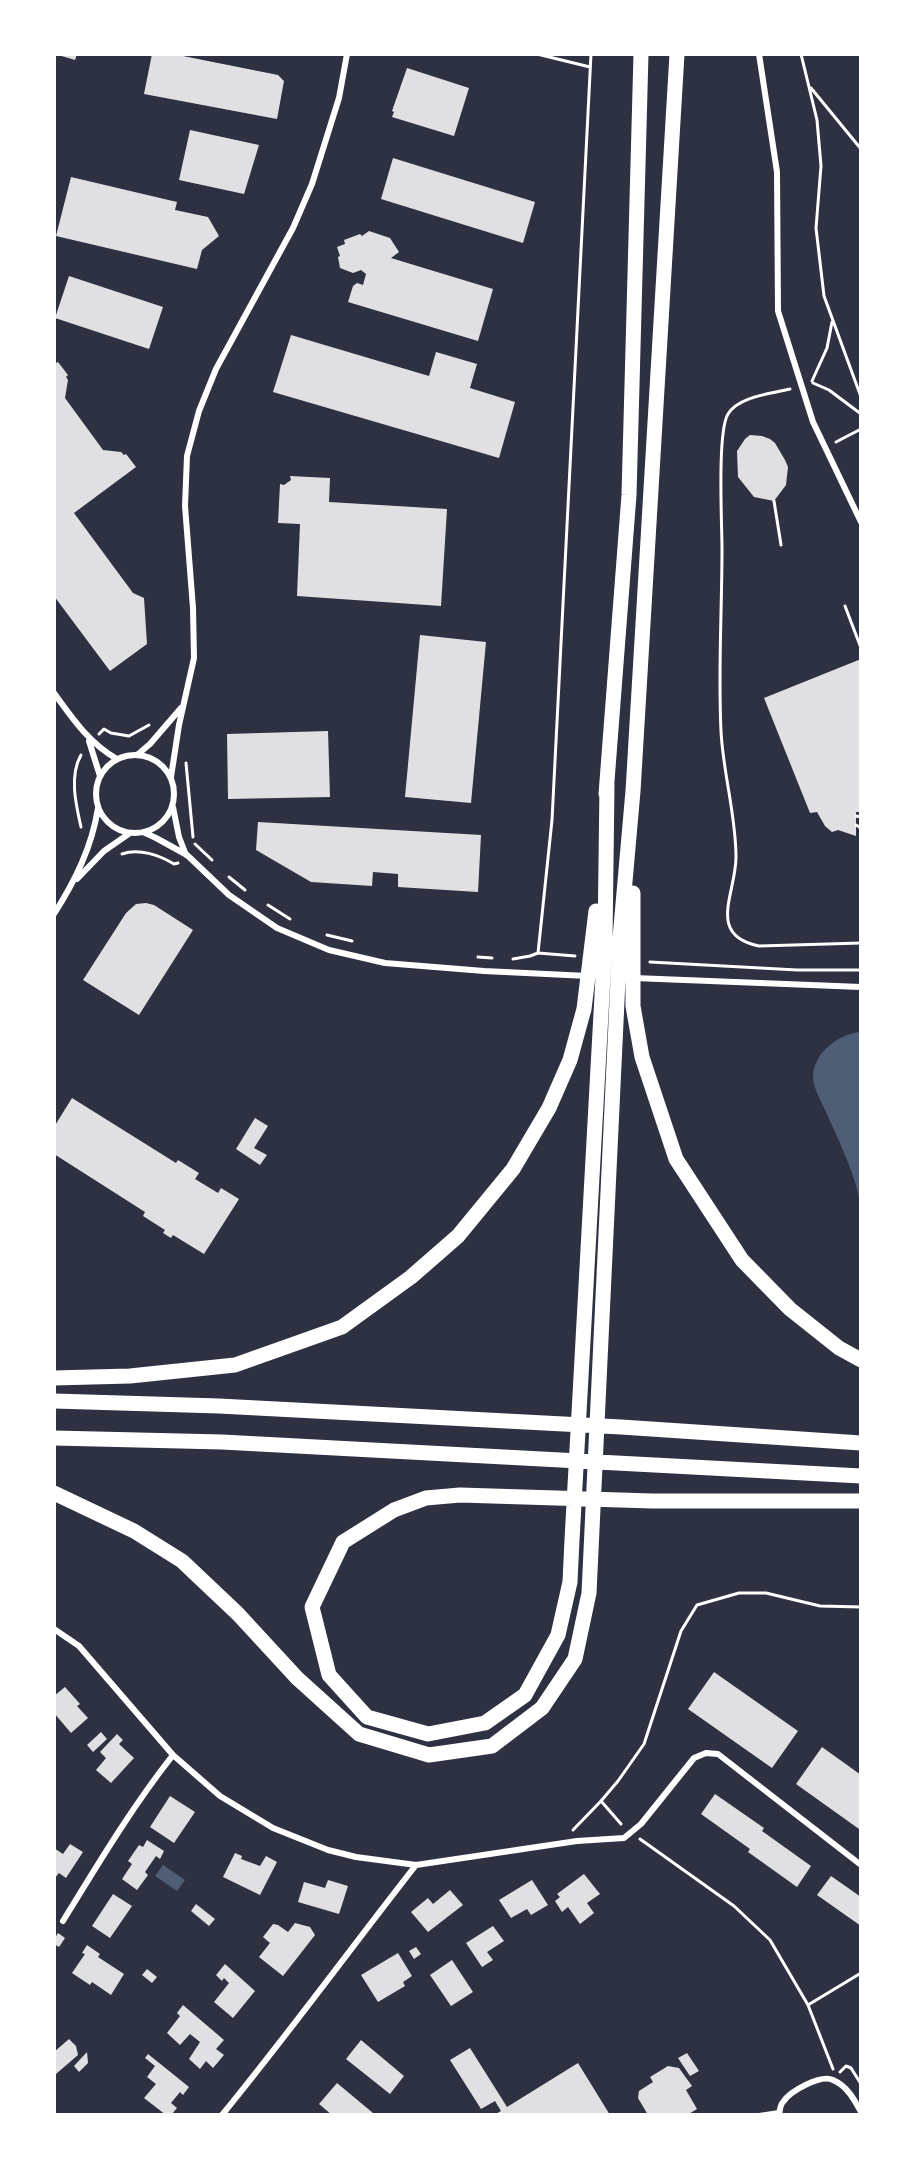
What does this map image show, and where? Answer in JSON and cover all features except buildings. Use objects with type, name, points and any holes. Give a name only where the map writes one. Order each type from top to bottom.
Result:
[{"type":"highway","points":[[641,54],[629,495],[607,784],[613,940],[633,1006],[642,1057],[676,1159],[742,1260],[790,1309],[839,1348],[861,1360]]},
{"type":"highway","points":[[677,54],[633,791],[613,940],[583,1348],[572,1540],[570,1582],[558,1635],[525,1695],[485,1723],[428,1734],[367,1717],[329,1674],[312,1606],[343,1542],[394,1510],[426,1498],[460,1495],[652,1501],[861,1501]]},
{"type":"highway","points":[[54,1378],[130,1376],[234,1365],[342,1327],[411,1277],[458,1236],[513,1169],[549,1108],[570,1060],[584,1009],[613,940]]},
{"type":"highway","points":[[54,1493],[134,1531],[182,1561],[238,1614],[297,1678],[358,1734],[429,1755],[492,1746],[542,1708],[575,1659],[589,1593],[600,1349],[609,1006]]},
{"type":"highway","points":[[54,1401],[219,1406],[609,1426],[861,1443]]},
{"type":"highway","points":[[54,1438],[222,1442],[861,1476]]},
{"type":"street","points":[[98,806],[110,825],[130,833],[148,832],[160,825],[172,806],[174,789],[171,777],[183,705],[194,658],[193,608],[185,506],[187,456],[199,411],[216,369],[288,238],[312,184],[339,98],[347,54]]},
{"type":"street","points":[[759,54],[777,172],[778,311],[813,422],[861,522]]},
{"type":"street","points":[[54,693],[86,735],[117,759]]},
{"type":"street","points":[[136,755],[156,737],[183,705]]},
{"type":"street","points":[[86,735],[100,776]]},
{"type":"street","points":[[54,914],[73,884],[90,841],[98,806],[96,788],[100,776],[108,766],[117,759],[136,755],[153,759],[171,777]]},
{"type":"street","points":[[172,806],[186,855]]},
{"type":"street","points":[[143,832],[186,855],[229,895],[277,928],[329,950],[385,963],[484,971],[861,987]]},
{"type":"street","points":[[73,884],[104,851],[130,833]]},
{"type":"street","points":[[54,1629],[79,1646],[173,1755],[220,1796],[273,1828],[328,1850],[356,1857],[416,1864],[562,1843],[624,1838],[633,1833],[694,1758],[706,1754],[718,1754],[861,1865]]},
{"type":"street","points":[[63,1921],[112,1842],[173,1755]]},
{"type":"street","points":[[222,2115],[289,2033],[333,1971],[416,1864]]},
{"type":"street","points":[[779,2113],[782,2103],[788,2096],[818,2079],[832,2079],[851,2094],[861,2112]]},
{"type":"lane","points":[[759,2115],[779,2113]]},
{"type":"path","points":[[537,54],[590,67]]},
{"type":"path","points":[[538,953],[552,820],[591,54]]},
{"type":"path","points":[[801,54],[817,120],[821,166],[816,228],[824,296],[861,397]]},
{"type":"path","points":[[810,87],[861,149]]},
{"type":"path","points":[[832,320],[827,348],[812,383],[829,390],[861,414]]},
{"type":"path","points":[[802,385],[738,403],[728,414],[724,426],[721,733],[736,858],[728,907],[728,925],[739,940],[759,946],[861,943]]},
{"type":"path","points":[[825,447],[861,429]]},
{"type":"path","points":[[774,501],[781,544]]},
{"type":"path","points":[[845,606],[861,648]]},
{"type":"path","points":[[99,734],[104,729],[129,736],[154,721]]},
{"type":"path","points":[[81,832],[75,786],[79,760],[84,751]]},
{"type":"path","points":[[186,759],[192,833],[195,844],[216,864]]},
{"type":"path","points":[[856,816],[861,817]]},
{"type":"path","points":[[856,825],[861,828]]},
{"type":"path","points":[[119,855],[127,852],[148,854],[177,864]]},
{"type":"path","points":[[223,872],[253,895]]},
{"type":"path","points":[[260,900],[294,921]]},
{"type":"path","points":[[325,934],[359,943]]},
{"type":"path","points":[[504,958],[530,957],[538,953],[582,957]]},
{"type":"path","points":[[474,957],[494,958]]},
{"type":"path","points":[[647,962],[797,970],[861,970]]},
{"type":"path","points":[[562,1843],[618,1781],[644,1744],[681,1631],[697,1605],[739,1593],[757,1593],[795,1599],[820,1606],[861,1607]]},
{"type":"path","points":[[601,1801],[616,1821],[734,1906],[770,1940],[808,2005],[834,2067],[832,2079]]},
{"type":"path","points":[[808,2005],[861,1972]]},
{"type":"water","points":[[861,1032],[861,1206],[848,1161],[815,1088],[813,1074],[820,1056],[834,1042],[842,1037]]},
{"type":"water","points":[[163,1865],[185,1880],[177,1891],[155,1876]]}]
